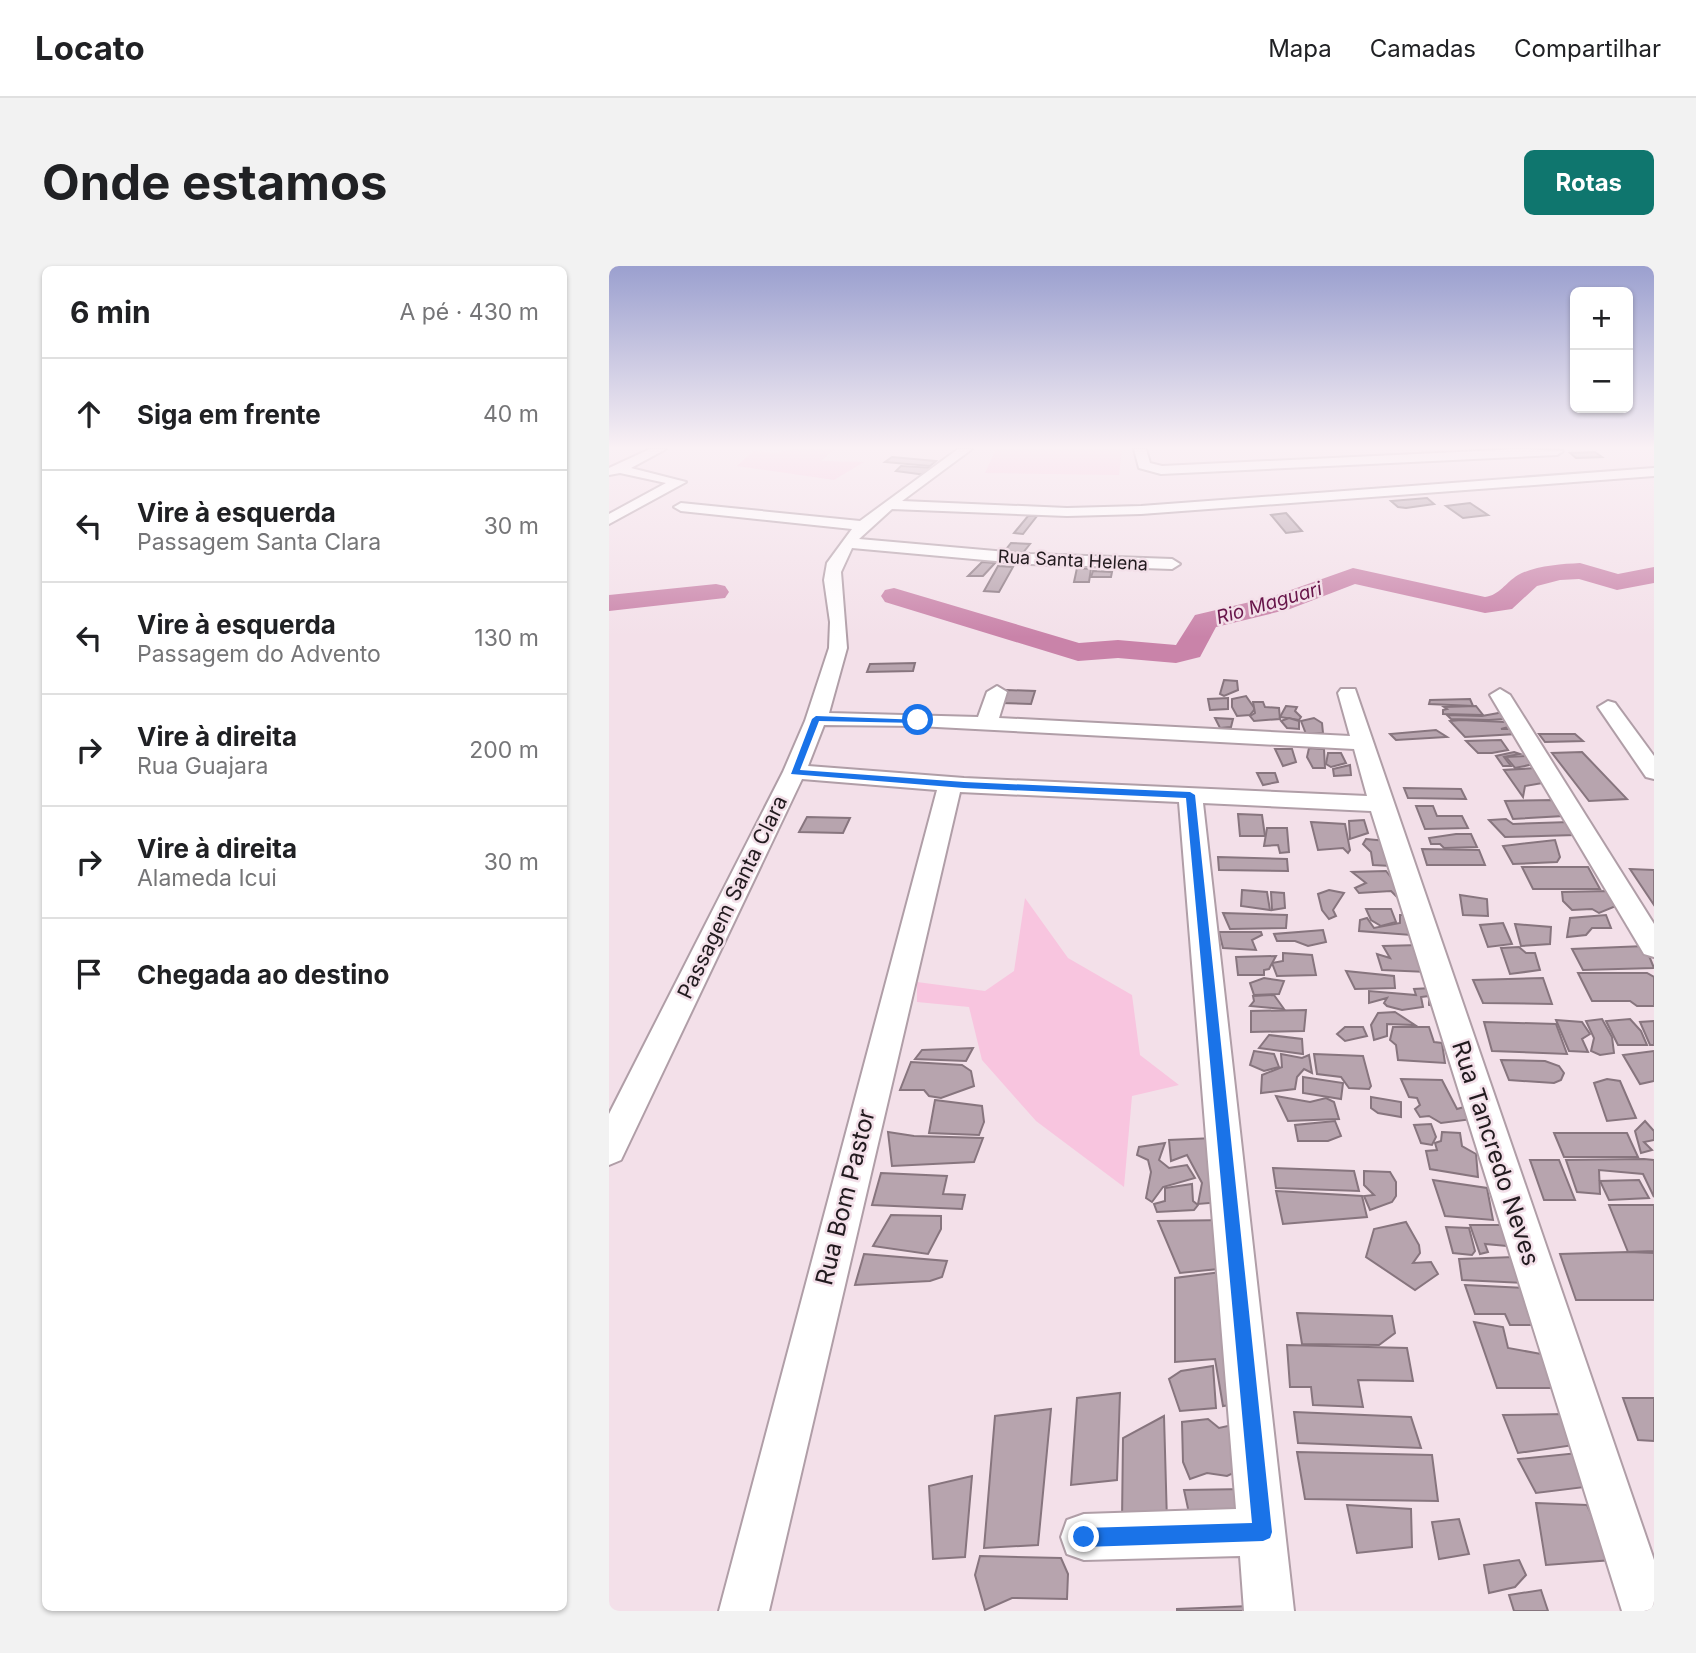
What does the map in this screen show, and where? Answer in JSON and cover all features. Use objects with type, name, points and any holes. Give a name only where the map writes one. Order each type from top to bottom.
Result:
[{"type":"street","name":"Rua Santa Helena","points":[[706,512],[1030,559],[1172,564]]},
{"type":"street","name":"Passagem Santa Clara","points":[[609,1149],[794,772],[816,719],[836,660],[839,630],[833,593],[834,564],[856,534],[883,512]]},
{"type":"street","points":[[986,724],[997,692]]},
{"type":"street","name":"Rua Tancredo Neves","points":[[1347,694],[1647,1611]]},
{"type":"street","points":[[1500,695],[1654,947]]},
{"type":"street","points":[[1608,707],[1654,772]]},
{"type":"street","points":[[816,719],[986,724],[1362,743]]},
{"type":"street","points":[[794,772],[950,784],[1381,804]]},
{"type":"street","name":"Rua Bom Pastor","points":[[744,1611],[950,784]]},
{"type":"street","points":[[1190,795],[1269,1611]]},
{"type":"street","points":[[1084,1537],[1263,1532]]},
{"type":"shaded area","points":[[1025,898],[1068,958],[1132,995],[1140,1055],[1179,1085],[1132,1096],[1124,1187],[1036,1121],[982,1060],[969,1007],[917,1002],[917,982],[985,991],[1014,971]]},
{"type":"building","points":[[1454,512],[1483,512],[1488,515],[1463,518]]},
{"type":"building","points":[[1286,513],[1302,531],[1286,533],[1271,515]]},
{"type":"building","points":[[1028,516],[1037,516],[1023,534],[1014,533]]},
{"type":"building","points":[[1011,543],[1030,544],[1022,554],[1003,553]]},
{"type":"building","points":[[982,562],[995,563],[983,576],[968,576]]},
{"type":"building","points":[[998,566],[1013,567],[999,592],[984,591]]},
{"type":"building","points":[[1077,568],[1091,569],[1089,582],[1074,582]]},
{"type":"building","points":[[1093,571],[1112,572],[1111,577],[1091,577]]},
{"type":"building","points":[[915,663],[913,671],[867,672],[870,664]]},
{"type":"building","points":[[1224,680],[1237,681],[1238,690],[1224,696],[1220,694]]},
{"type":"building","points":[[1006,690],[1035,691],[1031,704],[1002,703]]},
{"type":"building","points":[[1246,696],[1255,709],[1250,715],[1237,716],[1232,707],[1232,699]]},
{"type":"building","points":[[1228,698],[1228,709],[1210,710],[1208,699]]},
{"type":"building","points":[[1470,699],[1473,706],[1429,704],[1430,700]]},
{"type":"building","points":[[1253,702],[1263,702],[1265,707],[1279,708],[1280,719],[1254,721],[1250,716],[1255,713]]},
{"type":"building","points":[[1286,706],[1297,707],[1295,711],[1301,717],[1299,720],[1280,717]]},
{"type":"building","points":[[1476,706],[1483,715],[1443,714],[1443,710],[1447,709],[1444,707]]},
{"type":"building","points":[[1504,712],[1504,719],[1489,720],[1451,719],[1447,715],[1482,716]]},
{"type":"building","points":[[1215,718],[1233,719],[1231,727],[1220,728]]},
{"type":"building","points":[[1289,718],[1299,721],[1299,729],[1287,728],[1281,721]]},
{"type":"building","points":[[1314,718],[1322,723],[1323,733],[1306,734],[1301,721]]},
{"type":"building","points":[[1450,721],[1506,722],[1512,726],[1501,729],[1513,729],[1516,734],[1465,737]]},
{"type":"building","points":[[1436,730],[1447,737],[1396,740],[1390,734]]},
{"type":"building","points":[[1539,734],[1575,734],[1583,741],[1545,742]]},
{"type":"building","points":[[1501,740],[1508,750],[1492,753],[1478,753],[1466,741]]},
{"type":"building","points":[[1309,748],[1324,749],[1325,768],[1313,768],[1307,757]]},
{"type":"building","points":[[1275,749],[1292,749],[1296,762],[1283,766]]},
{"type":"building","points":[[1514,752],[1520,754],[1504,757],[1511,766],[1503,766],[1496,756]]},
{"type":"building","points":[[1582,752],[1627,799],[1589,801],[1552,753]]},
{"type":"building","points":[[1328,753],[1341,753],[1346,763],[1331,767],[1326,764]]},
{"type":"building","points":[[1527,756],[1534,764],[1515,768],[1506,757]]},
{"type":"building","points":[[1350,765],[1351,775],[1334,776],[1333,769]]},
{"type":"building","points":[[1536,768],[1548,782],[1525,786],[1523,797],[1504,770]]},
{"type":"building","points":[[1257,773],[1275,773],[1278,782],[1263,785]]},
{"type":"building","points":[[1404,788],[1461,789],[1466,799],[1408,798]]},
{"type":"building","points":[[1554,800],[1563,816],[1513,819],[1505,801]]},
{"type":"building","points":[[1416,806],[1433,806],[1437,816],[1462,816],[1468,828],[1425,829]]},
{"type":"building","points":[[1238,814],[1262,815],[1265,836],[1240,836]]},
{"type":"building","points":[[807,817],[850,818],[843,833],[799,832]]},
{"type":"building","points":[[1506,819],[1513,824],[1569,822],[1575,835],[1505,837],[1489,820]]},
{"type":"building","points":[[1364,820],[1368,833],[1350,839],[1349,821]]},
{"type":"building","points":[[1311,822],[1345,824],[1350,850],[1348,853],[1343,848],[1318,850]]},
{"type":"building","points":[[1267,828],[1287,828],[1289,852],[1280,853],[1278,845],[1264,846]]},
{"type":"building","points":[[1471,834],[1477,847],[1444,848],[1440,844],[1431,844],[1429,838]]},
{"type":"building","points":[[1366,839],[1387,841],[1391,866],[1373,865],[1371,852],[1363,844]]},
{"type":"building","points":[[1555,840],[1560,857],[1557,862],[1513,864],[1503,846]]},
{"type":"building","points":[[1422,849],[1479,850],[1485,865],[1427,865]]},
{"type":"building","points":[[1218,857],[1287,859],[1288,871],[1219,870]]},
{"type":"building","points":[[1522,867],[1588,867],[1600,889],[1533,889]]},
{"type":"building","points":[[1630,869],[1654,870],[1654,905]]},
{"type":"building","points":[[1386,871],[1394,881],[1403,903],[1391,891],[1359,893],[1355,888],[1366,883],[1352,872]]},
{"type":"building","points":[[1242,890],[1267,892],[1270,910],[1241,906]]},
{"type":"building","points":[[1329,890],[1344,893],[1333,910],[1336,916],[1329,919],[1322,910],[1318,894]]},
{"type":"building","points":[[1609,891],[1616,906],[1599,913],[1592,909],[1572,910],[1563,901],[1562,892]]},
{"type":"building","points":[[1271,892],[1284,893],[1285,908],[1272,910]]},
{"type":"building","points":[[1460,895],[1487,899],[1488,916],[1463,915]]},
{"type":"building","points":[[1366,909],[1391,909],[1396,922],[1381,926],[1371,920]]},
{"type":"building","points":[[1223,913],[1287,915],[1286,928],[1230,929]]},
{"type":"building","points":[[1400,915],[1412,915],[1411,935],[1359,931],[1360,920],[1367,918],[1374,928],[1400,923]]},
{"type":"building","points":[[1606,915],[1611,928],[1592,928],[1586,935],[1567,937],[1570,918]]},
{"type":"building","points":[[1503,923],[1512,944],[1488,947],[1480,925]]},
{"type":"building","points":[[1515,924],[1551,927],[1550,944],[1521,946]]},
{"type":"building","points":[[1323,930],[1326,942],[1308,946],[1295,941],[1277,941],[1274,934]]},
{"type":"building","points":[[1219,932],[1261,932],[1262,935],[1252,940],[1256,950],[1223,948]]},
{"type":"building","points":[[1420,945],[1427,972],[1382,970],[1377,954],[1390,958],[1383,946]]},
{"type":"building","points":[[1645,946],[1654,968],[1583,970],[1572,949]]},
{"type":"building","points":[[1519,947],[1526,953],[1535,953],[1540,970],[1510,974],[1501,948]]},
{"type":"building","points":[[1283,953],[1312,955],[1316,975],[1277,976],[1272,963],[1283,961]]},
{"type":"building","points":[[1276,956],[1269,969],[1264,970],[1264,975],[1238,975],[1236,957]]},
{"type":"building","points":[[1346,971],[1394,976],[1395,988],[1355,989]]},
{"type":"building","points":[[1578,973],[1647,973],[1654,977],[1654,1006],[1637,1006],[1630,1001],[1592,1001]]},
{"type":"building","points":[[1264,978],[1284,981],[1279,994],[1254,995],[1250,983]]},
{"type":"building","points":[[1543,978],[1552,1004],[1483,1003],[1473,980]]},
{"type":"building","points":[[1431,988],[1439,1007],[1429,1005],[1429,996],[1421,997],[1423,1007],[1402,1010],[1387,1006],[1384,1003],[1387,998],[1369,1003],[1369,991],[1416,995],[1414,989]]},
{"type":"building","points":[[1274,995],[1284,1009],[1250,1006],[1254,1001],[1253,996]]},
{"type":"building","points":[[1306,1010],[1304,1031],[1251,1032],[1251,1011]]},
{"type":"building","points":[[1395,1012],[1415,1025],[1387,1024],[1387,1036],[1374,1040],[1371,1025],[1378,1013]]},
{"type":"building","points":[[1602,1019],[1612,1037],[1614,1053],[1600,1055],[1591,1051],[1594,1038],[1586,1021]]},
{"type":"building","points":[[1630,1019],[1641,1031],[1647,1045],[1618,1045],[1606,1021]]},
{"type":"building","points":[[1556,1020],[1582,1022],[1590,1034],[1582,1039],[1588,1052],[1569,1051]]},
{"type":"building","points":[[1654,1021],[1654,1045],[1650,1045],[1640,1022]]},
{"type":"building","points":[[1484,1022],[1556,1024],[1567,1054],[1492,1051]]},
{"type":"building","points":[[1345,1027],[1363,1027],[1367,1036],[1345,1041],[1337,1034]]},
{"type":"building","points":[[1393,1027],[1429,1027],[1434,1042],[1442,1043],[1445,1063],[1398,1060],[1396,1045],[1390,1040]]},
{"type":"building","points":[[1269,1035],[1302,1039],[1303,1054],[1259,1048]]},
{"type":"building","points":[[973,1048],[966,1061],[915,1059],[922,1050]]},
{"type":"building","points":[[1254,1051],[1274,1054],[1279,1067],[1264,1071],[1250,1065]]},
{"type":"building","points":[[1654,1051],[1654,1081],[1640,1084],[1623,1055]]},
{"type":"building","points":[[1281,1054],[1302,1058],[1309,1055],[1312,1073],[1304,1069],[1297,1077],[1295,1089],[1261,1093],[1262,1075],[1282,1067]]},
{"type":"building","points":[[1314,1054],[1363,1056],[1371,1086],[1369,1089],[1349,1088],[1341,1077],[1317,1074]]},
{"type":"building","points":[[1501,1060],[1545,1061],[1559,1066],[1564,1073],[1561,1080],[1554,1083],[1509,1080]]},
{"type":"building","points":[[911,1062],[962,1065],[971,1071],[974,1086],[941,1098],[929,1096],[924,1090],[900,1090]]},
{"type":"building","points":[[1303,1077],[1343,1083],[1341,1099],[1303,1093]]},
{"type":"building","points":[[1401,1079],[1442,1080],[1457,1109],[1471,1105],[1473,1119],[1441,1123],[1429,1116],[1420,1117],[1415,1109],[1420,1105],[1417,1098],[1409,1097]]},
{"type":"building","points":[[1607,1079],[1620,1081],[1636,1118],[1607,1121],[1594,1083]]},
{"type":"building","points":[[1276,1096],[1310,1102],[1326,1098],[1334,1102],[1339,1119],[1288,1121]]},
{"type":"building","points":[[1371,1097],[1401,1102],[1401,1117],[1378,1113],[1371,1108]]},
{"type":"building","points":[[935,1100],[982,1106],[984,1122],[979,1135],[929,1133]]},
{"type":"building","points":[[1335,1121],[1341,1136],[1328,1141],[1298,1141],[1295,1125]]},
{"type":"building","points":[[1645,1121],[1654,1131],[1654,1140],[1644,1142],[1652,1150],[1641,1153],[1635,1131]]},
{"type":"building","points":[[1431,1124],[1436,1137],[1432,1145],[1421,1143],[1414,1125]]},
{"type":"building","points":[[888,1132],[914,1136],[983,1138],[974,1162],[892,1166]]},
{"type":"building","points":[[1442,1132],[1460,1133],[1462,1146],[1476,1154],[1478,1177],[1430,1169],[1426,1151],[1437,1150],[1435,1143],[1441,1141]]},
{"type":"building","points":[[1554,1133],[1627,1133],[1638,1157],[1564,1157]]},
{"type":"building","points":[[1214,1138],[1221,1202],[1198,1204],[1202,1183],[1187,1155],[1171,1161],[1169,1140]]},
{"type":"building","points":[[1165,1143],[1159,1160],[1169,1168],[1187,1165],[1195,1178],[1163,1187],[1152,1202],[1146,1198],[1151,1172],[1148,1160],[1137,1155],[1139,1147]]},
{"type":"building","points":[[1530,1160],[1559,1160],[1575,1200],[1544,1200]]},
{"type":"building","points":[[1566,1160],[1654,1160],[1654,1197],[1643,1174],[1599,1170],[1600,1194],[1577,1192]]},
{"type":"building","points":[[1273,1168],[1354,1171],[1359,1191],[1276,1188]]},
{"type":"building","points":[[1364,1171],[1390,1172],[1396,1182],[1396,1196],[1392,1202],[1370,1210],[1364,1196],[1374,1195],[1364,1185]]},
{"type":"building","points":[[881,1173],[947,1176],[943,1194],[965,1195],[962,1209],[872,1205]]},
{"type":"building","points":[[1433,1180],[1487,1188],[1493,1220],[1445,1216]]},
{"type":"building","points":[[1639,1180],[1649,1198],[1609,1200],[1600,1181]]},
{"type":"building","points":[[1192,1184],[1193,1201],[1198,1205],[1194,1210],[1157,1212],[1154,1204],[1165,1201],[1165,1188]]},
{"type":"building","points":[[1276,1191],[1362,1196],[1367,1217],[1283,1224]]},
{"type":"building","points":[[1609,1205],[1654,1205],[1654,1251],[1628,1252]]},
{"type":"building","points":[[891,1215],[941,1216],[941,1229],[928,1254],[873,1246]]},
{"type":"building","points":[[1228,1220],[1218,1269],[1180,1273],[1158,1221]]},
{"type":"building","points":[[1406,1222],[1419,1245],[1420,1253],[1413,1263],[1431,1262],[1438,1274],[1415,1290],[1366,1257],[1374,1229]]},
{"type":"building","points":[[1470,1225],[1505,1225],[1514,1242],[1507,1246],[1485,1244],[1488,1252],[1480,1254]]},
{"type":"building","points":[[1446,1227],[1469,1228],[1475,1251],[1472,1255],[1453,1253]]},
{"type":"building","points":[[1654,1253],[1654,1300],[1576,1300],[1560,1254]]},
{"type":"building","points":[[864,1254],[947,1261],[942,1277],[930,1281],[855,1285]]},
{"type":"building","points":[[1514,1257],[1524,1283],[1462,1280],[1459,1259]]},
{"type":"building","points":[[1229,1271],[1243,1403],[1223,1406],[1215,1359],[1175,1362],[1175,1278]]},
{"type":"building","points":[[1465,1285],[1525,1288],[1536,1325],[1510,1325],[1505,1314],[1475,1314]]},
{"type":"building","points":[[1297,1313],[1392,1316],[1395,1333],[1379,1345],[1302,1344]]},
{"type":"building","points":[[1474,1322],[1503,1327],[1508,1348],[1547,1355],[1556,1388],[1497,1388]]},
{"type":"building","points":[[1287,1345],[1407,1348],[1413,1381],[1358,1380],[1363,1407],[1313,1405],[1311,1387],[1290,1387]]},
{"type":"building","points":[[1213,1366],[1216,1408],[1180,1411],[1169,1379],[1181,1371]]},
{"type":"building","points":[[1120,1393],[1117,1480],[1071,1485],[1077,1398]]},
{"type":"building","points":[[1623,1398],[1654,1398],[1654,1441],[1638,1440]]},
{"type":"building","points":[[1051,1409],[1038,1545],[984,1548],[995,1416]]},
{"type":"building","points":[[1294,1412],[1411,1417],[1421,1448],[1298,1443]]},
{"type":"building","points":[[1565,1414],[1574,1445],[1518,1453],[1503,1415]]},
{"type":"building","points":[[1164,1416],[1167,1522],[1122,1522],[1123,1438]]},
{"type":"building","points":[[1208,1419],[1219,1428],[1246,1422],[1251,1465],[1227,1476],[1207,1473],[1190,1479],[1183,1462],[1182,1422]]},
{"type":"building","points":[[1297,1452],[1432,1455],[1438,1501],[1305,1499]]},
{"type":"building","points":[[1578,1453],[1585,1487],[1536,1493],[1518,1459]]},
{"type":"building","points":[[972,1476],[965,1557],[933,1559],[929,1486]]},
{"type":"building","points":[[1246,1489],[1249,1524],[1192,1527],[1184,1490]]},
{"type":"building","points":[[1536,1503],[1587,1505],[1612,1560],[1546,1565]]},
{"type":"building","points":[[1347,1505],[1411,1509],[1412,1547],[1357,1553]]},
{"type":"building","points":[[1459,1519],[1469,1554],[1439,1559],[1432,1522]]},
{"type":"building","points":[[980,1556],[1061,1558],[1068,1574],[1067,1599],[1012,1598],[985,1610],[975,1575]]},
{"type":"building","points":[[1519,1560],[1526,1575],[1515,1587],[1489,1593],[1484,1565]]},
{"type":"building","points":[[1541,1590],[1548,1611],[1514,1611],[1509,1595]]},
{"type":"building","points":[[1249,1606],[1250,1611],[1177,1611],[1177,1609]]},
{"type":"waterway","name":"Rio Maguari","points":[[894,596],[1078,652],[1118,649],[1176,654],[1190,651],[1205,621],[1280,603],[1353,576],[1485,605],[1502,603],[1528,580],[1559,572],[1580,571],[1617,582],[1654,575]]},
{"type":"waterway","name":"Rio Maguari","points":[[609,603],[716,592]]},
{"type":"route","points":[[918,720],[816,719],[794,772],[964,785],[1190,795],[1263,1532],[1084,1537]]}]
